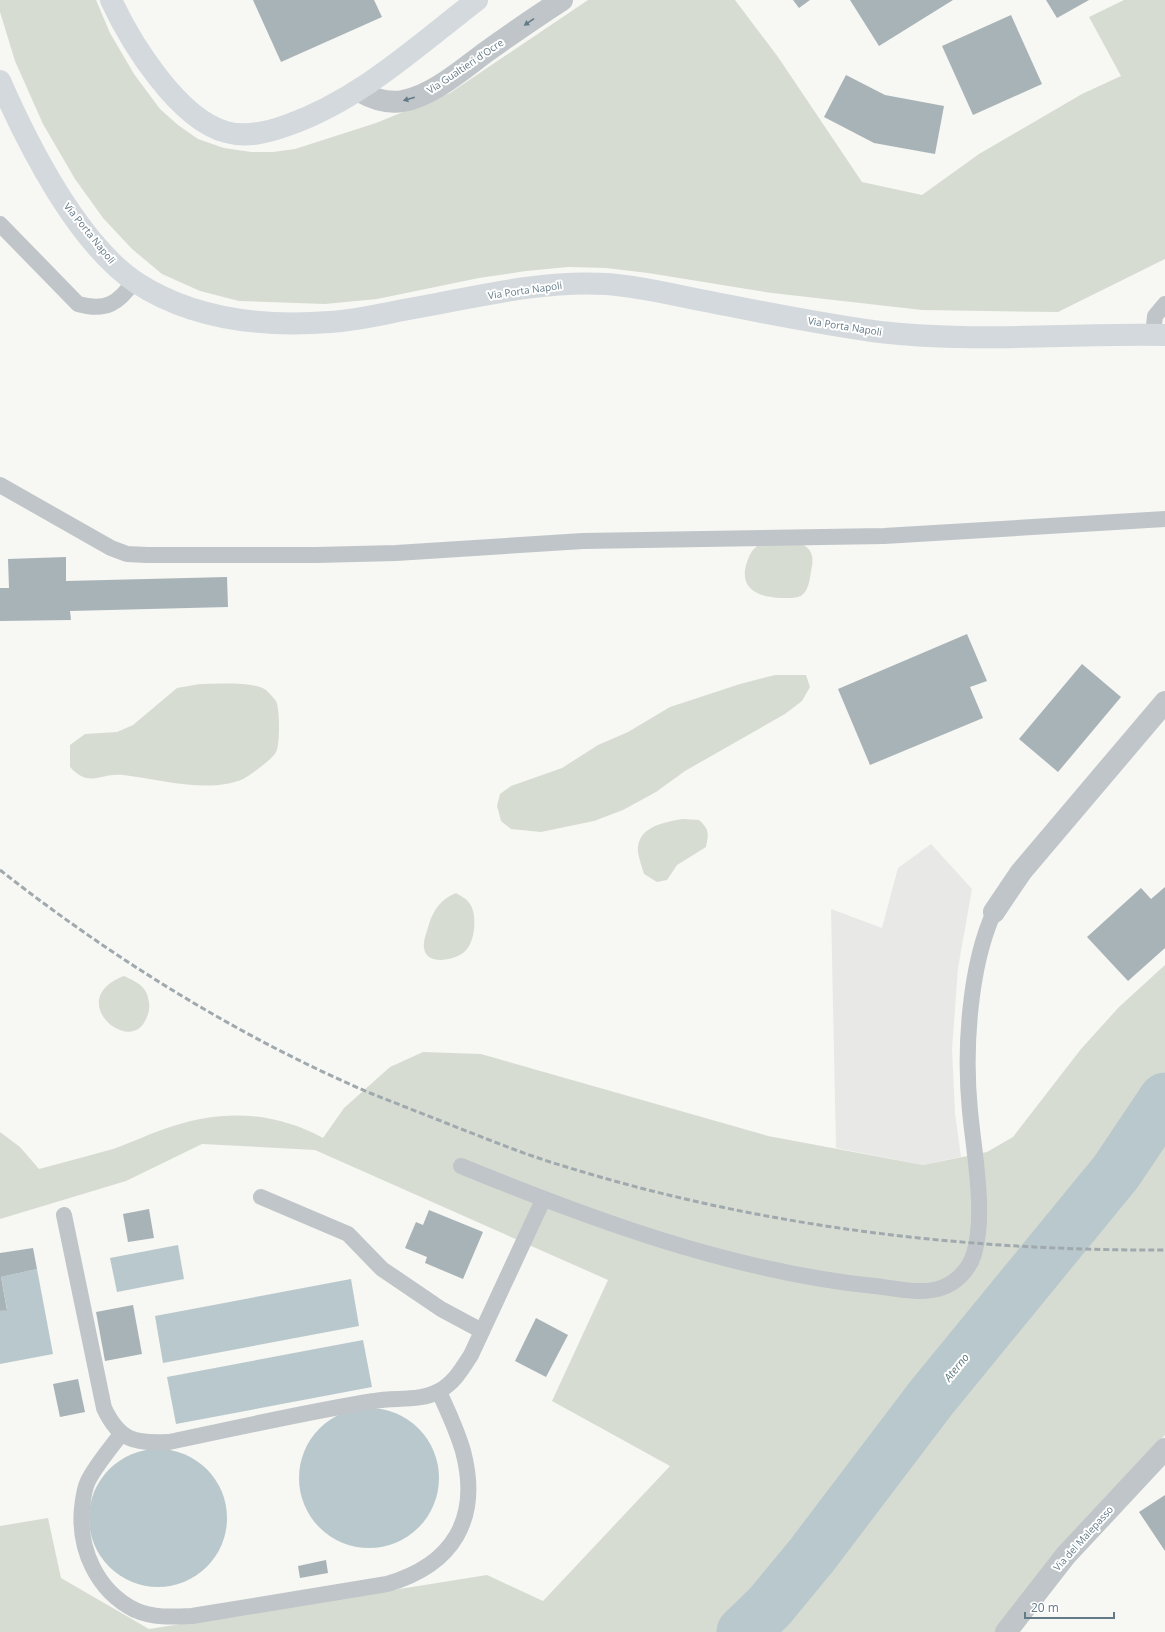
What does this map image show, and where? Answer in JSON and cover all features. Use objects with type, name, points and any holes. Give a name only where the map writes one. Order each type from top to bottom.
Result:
[{"type":"main road","points":[[111,0],[131,39],[163,83],[183,104],[202,121],[220,130],[239,134],[274,130],[327,109],[359,91],[477,0]]},
{"type":"main road","points":[[409,52],[453,0]]},
{"type":"main road","name":"Via Porta Napoli","points":[[0,81],[24,134],[62,198],[101,249],[134,281],[158,295],[182,306],[238,320],[269,323],[333,322],[538,287],[600,284],[637,287],[810,321],[884,332],[962,336],[1159,335]]},
{"type":"street","name":"Via Gualtieri d'Ocre","points":[[359,91],[369,97],[386,102],[402,101],[422,94],[448,79],[562,0]]},
{"type":"street","points":[[994,912],[1021,872],[1165,702]]},
{"type":"street","name":"Via del Malepasso","points":[[1006,1632],[1066,1555],[1165,1449]]},
{"type":"lane","points":[[0,224],[78,304],[91,306],[110,304],[123,296],[134,281]]},
{"type":"lane","points":[[1159,335],[1156,316],[1165,304]]},
{"type":"lane","points":[[0,485],[98,542],[118,552],[136,555],[324,555],[583,541],[884,536],[1165,519]]},
{"type":"lane","points":[[461,1166],[543,1200],[684,1248],[779,1271],[854,1284],[914,1290],[940,1288],[952,1283],[962,1275],[969,1266],[974,1254],[978,1227],[978,1190],[968,1081],[968,1045],[976,974],[988,927],[994,912]]},
{"type":"lane","points":[[261,1197],[348,1234],[382,1268],[441,1309],[482,1331]]},
{"type":"lane","points":[[64,1215],[104,1408],[111,1422],[121,1434],[133,1441],[147,1443],[169,1442],[375,1401],[420,1397],[439,1392],[450,1384],[459,1374],[482,1331],[543,1200]]},
{"type":"lane","points":[[121,1434],[88,1482],[83,1497],[82,1534],[86,1552],[93,1569],[104,1585],[119,1600],[135,1610],[152,1616],[192,1616],[387,1584],[405,1579],[422,1570],[439,1557],[451,1544],[461,1529],[467,1513],[468,1493],[463,1452],[439,1392]]},
{"type":"shaded area","points":[[0,0],[96,0],[110,33],[134,74],[160,109],[178,125],[198,139],[224,148],[251,152],[273,152],[295,149],[376,123],[450,93],[588,0],[735,0],[778,57],[862,182],[922,195],[979,154],[1082,94],[1121,76],[1089,17],[1124,0],[1165,0],[1165,259],[1058,312],[922,310],[772,293],[648,273],[606,268],[568,267],[479,278],[377,299],[325,304],[239,301],[200,291],[162,274],[132,249],[103,218],[75,179],[43,124],[15,61],[0,12]]},
{"type":"shaded area","points":[[799,543],[806,547],[812,555],[812,566],[809,582],[807,589],[802,595],[792,598],[781,598],[765,596],[752,590],[745,579],[745,571],[749,557],[755,548],[759,545]]},
{"type":"shaded area","points":[[775,675],[806,675],[810,687],[802,701],[785,714],[685,771],[656,792],[623,810],[594,821],[541,832],[511,829],[501,821],[497,806],[500,794],[511,786],[562,768],[598,745],[628,732],[670,707],[740,684]]},
{"type":"shaded area","points":[[200,684],[252,685],[266,690],[276,701],[279,727],[276,752],[266,763],[243,779],[230,783],[199,785],[167,782],[123,775],[89,778],[77,774],[70,767],[70,745],[85,734],[117,732],[133,725],[177,688]]},
{"type":"shaded area","points":[[683,819],[699,820],[705,826],[708,835],[706,847],[677,865],[667,880],[657,882],[644,874],[638,855],[639,844],[646,831],[653,827]]},
{"type":"shaded area","points":[[931,844],[972,889],[958,968],[952,1050],[955,1113],[961,1157],[923,1165],[836,1148],[831,909],[882,928],[898,868]]},
{"type":"shaded area","points":[[456,893],[470,904],[472,909],[474,916],[473,937],[467,949],[459,956],[441,960],[435,959],[426,954],[424,948],[429,924],[433,914],[442,901]]},
{"type":"shaded area","points":[[1165,965],[1165,1435],[1121,1482],[996,1632],[0,1632],[0,1526],[48,1518],[61,1578],[149,1629],[487,1575],[543,1601],[670,1466],[552,1401],[608,1280],[315,1150],[202,1144],[126,1181],[0,1219],[0,1132],[20,1147],[39,1169],[113,1149],[173,1126],[211,1117],[230,1115],[268,1118],[305,1129],[323,1138],[344,1108],[390,1067],[423,1052],[481,1054],[768,1136],[923,1165],[987,1152],[1013,1137],[1081,1049],[1119,1007]]},
{"type":"shaded area","points":[[124,976],[137,983],[144,989],[148,997],[149,1006],[145,1021],[137,1030],[126,1032],[115,1028],[106,1020],[100,1009],[100,998],[107,986]]},
{"type":"shaded area","points":[[178,1245],[184,1279],[117,1292],[110,1258]]},
{"type":"shaded area","points":[[37,1269],[53,1354],[0,1364],[0,1311],[7,1309],[1,1277]]},
{"type":"shaded area","points":[[351,1279],[359,1326],[163,1363],[155,1316]]},
{"type":"shaded area","points":[[363,1340],[372,1387],[176,1424],[167,1377]]},
{"type":"shaded area","points":[[376,1408],[396,1413],[419,1428],[434,1451],[438,1464],[438,1492],[434,1505],[419,1528],[396,1543],[383,1547],[362,1548],[342,1543],[319,1528],[304,1505],[300,1492],[299,1471],[304,1451],[319,1428],[342,1413],[355,1409]]},
{"type":"shaded area","points":[[158,1449],[178,1452],[196,1461],[211,1475],[224,1498],[227,1518],[224,1538],[215,1556],[201,1571],[178,1584],[158,1587],[138,1584],[120,1575],[105,1561],[92,1538],[89,1518],[92,1498],[101,1480],[115,1465],[138,1452]]},
{"type":"building","points":[[253,0],[374,0],[382,17],[281,62]]},
{"type":"building","points":[[793,0],[810,0],[799,8]]},
{"type":"building","points":[[850,0],[953,0],[879,46]]},
{"type":"building","points":[[1046,0],[1089,0],[1057,18]]},
{"type":"building","points":[[1011,15],[1042,84],[973,115],[942,46]]},
{"type":"building","points":[[846,75],[885,95],[944,106],[935,154],[874,143],[824,117]]},
{"type":"building","points":[[66,557],[66,581],[227,577],[228,607],[70,611],[71,620],[0,621],[0,588],[9,588],[8,559]]},
{"type":"building","points":[[967,634],[987,681],[970,687],[983,718],[870,765],[838,689]]},
{"type":"building","points":[[1082,664],[1121,697],[1058,772],[1019,739]]},
{"type":"building","points":[[1165,887],[1165,948],[1128,981],[1087,937],[1141,888],[1151,899]]},
{"type":"building","points":[[149,1209],[154,1238],[128,1242],[123,1214]]},
{"type":"building","points":[[429,1210],[483,1232],[463,1279],[425,1263],[427,1257],[405,1248],[416,1222],[423,1225]]},
{"type":"building","points":[[33,1248],[37,1269],[1,1277],[7,1310],[0,1311],[0,1253]]},
{"type":"building","points":[[133,1305],[142,1354],[105,1361],[96,1312]]},
{"type":"building","points":[[536,1318],[568,1335],[546,1377],[515,1361]]},
{"type":"building","points":[[78,1379],[85,1412],[60,1417],[53,1384]]},
{"type":"building","points":[[1165,1495],[1165,1551],[1139,1512]]},
{"type":"building","points":[[326,1560],[328,1573],[300,1578],[298,1566]]},
{"type":"waterway","name":"Aterno","points":[[743,1632],[770,1606],[812,1555],[931,1398],[1116,1172],[1165,1099]]},
{"type":"railway","points":[[0,870],[87,934],[178,994],[273,1047],[370,1093],[508,1147],[554,1163],[642,1189],[716,1206],[864,1232],[1015,1246],[1165,1250]]}]
